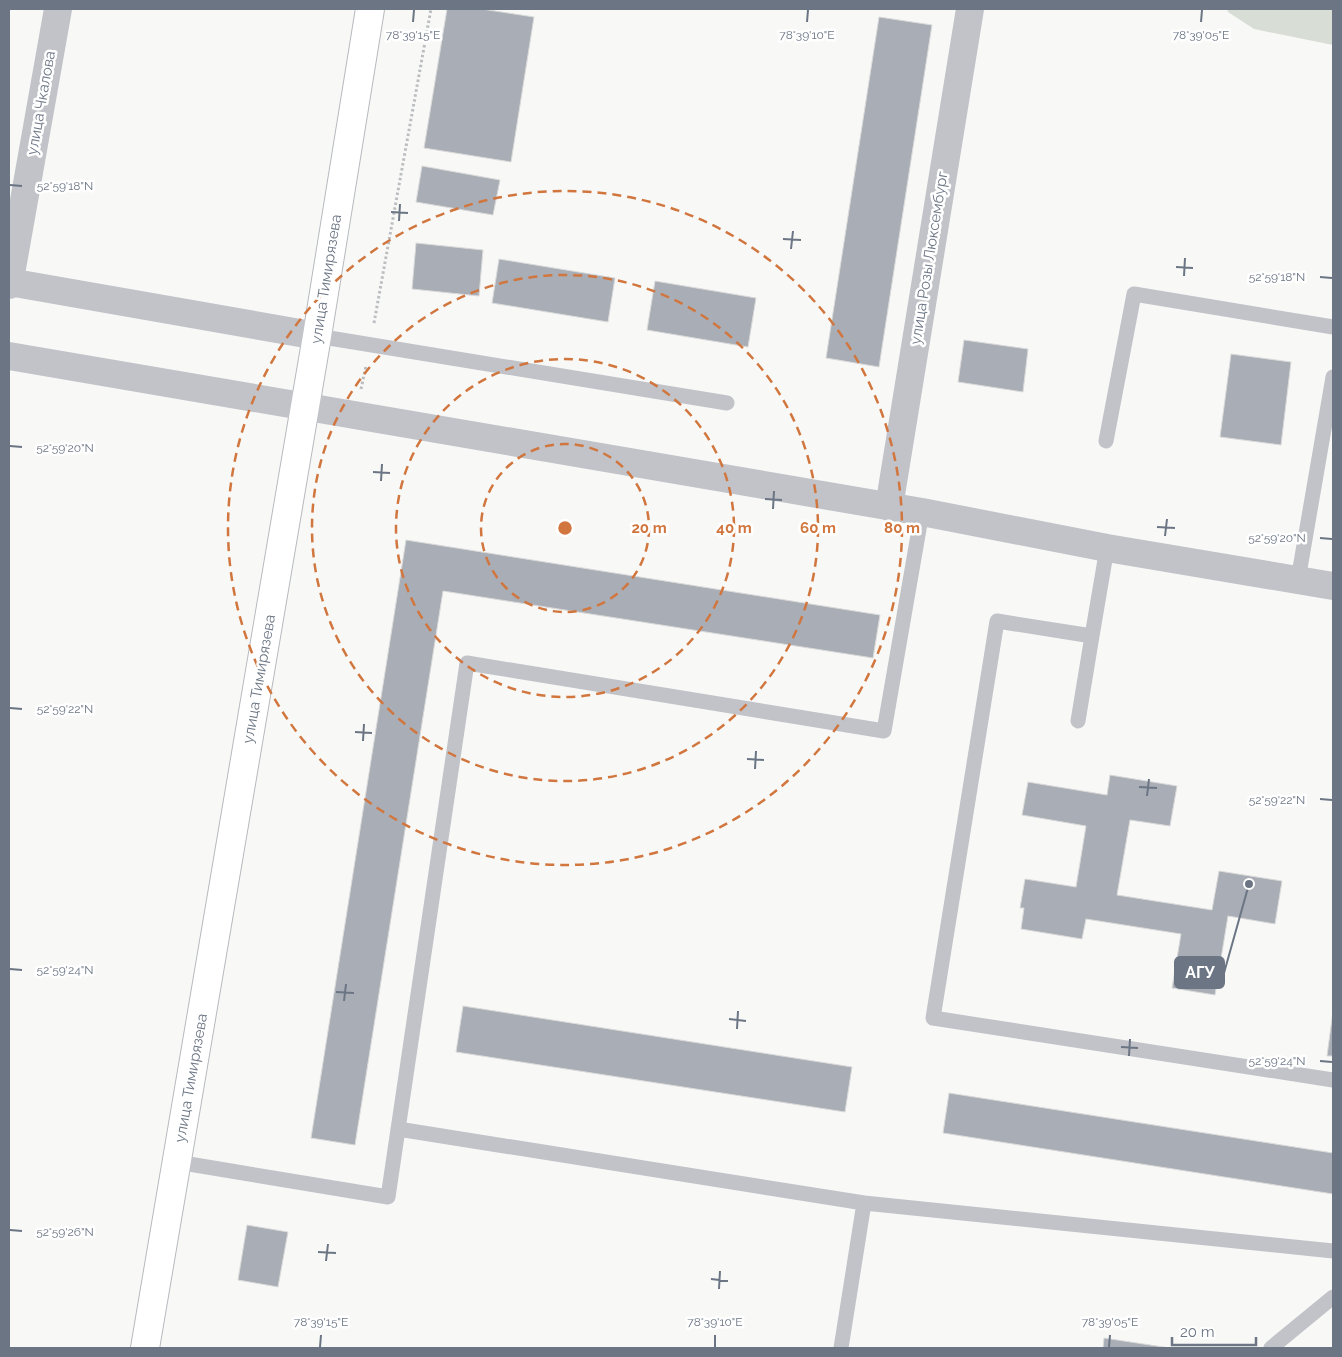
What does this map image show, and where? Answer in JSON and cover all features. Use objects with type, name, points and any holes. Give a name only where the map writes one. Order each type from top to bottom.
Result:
[{"type":"street","name":"улица Чкалова","points":[[9,283],[58,9]]},
{"type":"street","name":"улица Тимирязева","points":[[145,1348],[317,336],[370,9]]},
{"type":"street","name":"улица Розы Люксембург","points":[[889,506],[970,9]]},
{"type":"street","points":[[9,283],[317,336]]},
{"type":"street","points":[[9,356],[889,506],[1107,548],[1333,586]]},
{"type":"lane","points":[[1106,441],[1134,294],[1333,326]]},
{"type":"lane","points":[[317,336],[727,403]]},
{"type":"lane","points":[[1298,580],[1333,378]]},
{"type":"lane","points":[[177,1162],[388,1197],[466,663],[884,730],[922,512]]},
{"type":"lane","points":[[1078,721],[1107,548]]},
{"type":"lane","points":[[1092,636],[997,621],[933,1018],[1333,1080]]},
{"type":"lane","points":[[398,1129],[864,1203],[1333,1251]]},
{"type":"lane","points":[[841,1348],[864,1203]]},
{"type":"lane","points":[[1270,1348],[1333,1297]]},
{"type":"path","points":[[356,415],[431,9]]},
{"type":"shaded area","points":[[1227,9],[1333,9],[1333,45],[1254,29],[1228,12]]},
{"type":"building","points":[[447,9],[482,9],[534,17],[511,162],[424,148]]},
{"type":"building","points":[[879,17],[932,25],[879,367],[826,358]]},
{"type":"building","points":[[422,166],[500,180],[493,215],[416,202]]},
{"type":"building","points":[[416,243],[483,250],[479,296],[412,289]]},
{"type":"building","points":[[499,259],[615,278],[608,322],[492,303]]},
{"type":"building","points":[[655,281],[756,298],[748,347],[647,330]]},
{"type":"building","points":[[964,340],[1028,349],[1023,392],[958,382]]},
{"type":"building","points":[[1231,354],[1291,362],[1281,445],[1220,437]]},
{"type":"building","points":[[406,540],[880,615],[873,658],[443,591],[355,1145],[311,1138]]},
{"type":"building","points":[[1110,775],[1177,786],[1170,826],[1130,820],[1117,895],[1212,910],[1219,871],[1282,881],[1275,924],[1228,916],[1215,995],[1172,988],[1181,934],[1086,919],[1082,939],[1021,929],[1024,908],[1020,908],[1025,879],[1076,887],[1086,826],[1022,815],[1028,782],[1107,795]]},
{"type":"building","points":[[463,1006],[852,1067],[845,1112],[456,1052]]},
{"type":"building","points":[[1333,1011],[1333,1056],[1327,1056]]},
{"type":"building","points":[[949,1093],[1333,1153],[1333,1194],[943,1133]]},
{"type":"building","points":[[247,1225],[288,1232],[278,1287],[238,1280]]},
{"type":"building","points":[[1104,1338],[1170,1348],[1103,1348]]},
{"type":"place","name":"АГУ","points":[[1249,884]]}]
